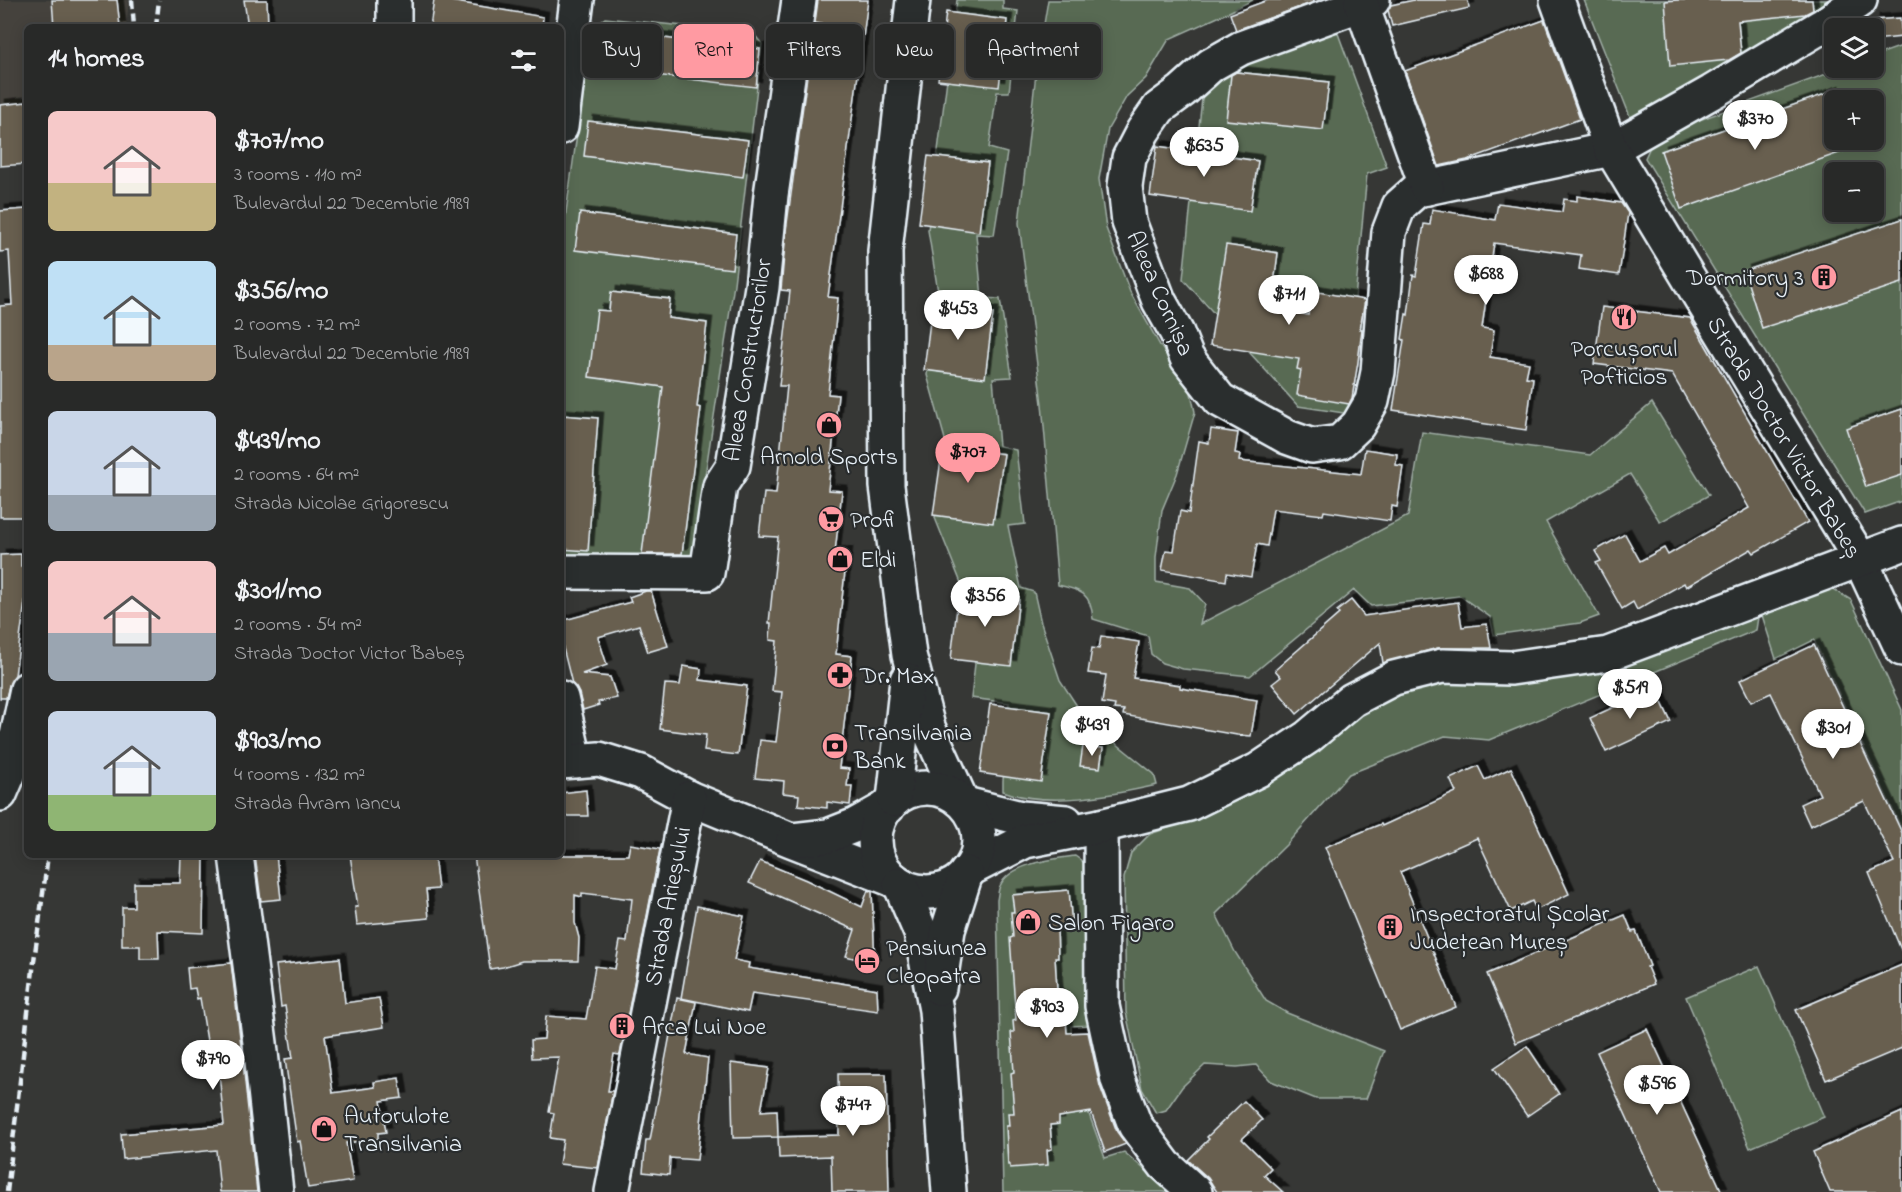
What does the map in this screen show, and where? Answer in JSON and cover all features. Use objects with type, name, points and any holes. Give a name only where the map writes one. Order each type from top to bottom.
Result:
[{"type":"street","points":[[394,0],[394,24]]},
{"type":"street","points":[[564,96],[576,0]]},
{"type":"street","points":[[564,725],[568,761],[599,759],[641,772],[689,798],[920,892],[941,891],[959,881],[976,858],[980,835],[978,824],[963,802],[928,727],[909,655],[887,486],[885,251],[913,0]]},
{"type":"street","name":"Strada Doctor Victor Babeș","points":[[1557,0],[1611,149],[1860,559],[1902,649]]},
{"type":"street","name":"Aleea Cornișa","points":[[1427,188],[1367,2],[1241,48],[1211,65],[1159,108],[1143,131],[1129,158],[1125,186],[1129,222],[1159,301],[1177,333],[1187,358],[1220,400],[1287,437],[1312,446],[1340,442],[1358,426],[1372,401],[1378,372],[1389,232],[1399,206],[1417,190],[1427,188],[1611,149],[1722,86],[1822,26],[1860,0]]},
{"type":"street","name":"Aleea Constructorilor","points":[[564,572],[706,573],[720,486],[733,466],[762,287],[771,195],[798,12]]},
{"type":"street","points":[[936,1010],[948,930],[968,871],[1025,841],[1101,826],[1189,804],[1258,770],[1308,737],[1352,700],[1394,678],[1442,666],[1511,668],[1608,654],[1902,544]]},
{"type":"street","points":[[909,655],[891,804],[880,818],[875,844],[878,858],[885,870],[897,882],[921,933],[936,1010],[949,1192]]},
{"type":"street","points":[[12,780],[24,707]]},
{"type":"street","points":[[791,840],[828,836],[856,825],[906,793],[927,789],[948,792],[963,802],[1021,818],[1101,826]]},
{"type":"street","name":"Strada Arieșului","points":[[612,1192],[689,798]]},
{"type":"street","points":[[1101,826],[1102,1006],[1118,1080],[1135,1125],[1165,1165],[1195,1192]]},
{"type":"street","points":[[236,858],[276,1192]]},
{"type":"shaded area","points":[[0,0],[129,0],[126,24],[24,24],[24,164],[0,166]]},
{"type":"green space","points":[[957,0],[1003,0],[1003,9],[1018,11],[1017,24],[966,24],[966,78],[1011,78],[1009,92],[997,92],[989,148],[1007,153],[994,235],[976,234],[982,298],[1000,299],[1012,377],[993,378],[999,446],[1016,450],[1025,524],[1008,526],[1021,588],[1034,592],[1041,623],[1060,680],[1079,709],[1112,740],[1154,774],[1157,785],[1100,796],[1059,799],[1039,799],[1003,791],[1009,703],[971,698],[975,664],[961,583],[935,518],[946,443],[927,375],[939,298],[928,230],[947,78],[954,78],[954,24]]},
{"type":"green space","points":[[1048,0],[1253,0],[1169,39],[1146,78],[1127,96],[1108,129],[1099,179],[1106,228],[1130,292],[1161,347],[1190,388],[1195,412],[1177,474],[1162,510],[1156,557],[1156,582],[1190,588],[1205,604],[1200,624],[1408,516],[1422,432],[1590,455],[1652,403],[1709,495],[1660,522],[1630,474],[1546,522],[1599,616],[1580,623],[1494,635],[1490,617],[1460,596],[1371,606],[1354,590],[1250,676],[1183,669],[1162,663],[1151,654],[1148,636],[1093,619],[1090,603],[1083,594],[1058,585],[1042,404],[1019,223],[1035,78],[1101,78],[1101,24],[1044,24]]},
{"type":"green space","points":[[1584,0],[1831,0],[1771,41],[1631,119]]},
{"type":"green space","points":[[605,18],[674,25],[674,78],[754,78],[754,34],[762,44],[734,284],[693,555],[680,565],[564,560],[564,227],[585,78],[662,78],[662,24],[596,24]]},
{"type":"green space","points":[[1336,28],[1387,167],[1367,174],[1354,309],[1363,320],[1350,414],[1298,406],[1183,279],[1204,79]]},
{"type":"green space","points":[[1902,46],[1902,501],[1865,514],[1645,158],[1655,136],[1824,75],[1824,78],[1884,78],[1884,52]]},
{"type":"green space","points":[[1828,586],[1851,600],[1902,710],[1902,829],[1814,640],[1776,659],[1760,609]]},
{"type":"green space","points":[[1748,610],[1758,617],[1756,630],[1489,740],[1445,736],[1349,774],[1286,845],[1216,914],[1235,952],[1266,1001],[1287,1013],[1384,1051],[1366,1099],[1316,1099],[1271,1081],[1256,1065],[1237,1067],[1205,1065],[1182,1087],[1166,1110],[1156,1113],[1142,1089],[1126,1012],[1124,878],[1131,853],[1150,834],[1194,819],[1398,686]]},
{"type":"green space","points":[[1075,856],[1089,866],[1095,1025],[1071,1026],[1073,1070],[1105,1158],[1124,1152],[1171,1192],[1003,1192],[998,891],[1005,878],[1023,867]]},
{"type":"green space","points":[[1759,966],[1824,1117],[1750,1148],[1686,997]]},
{"type":"building","points":[[52,0],[117,0],[120,24],[54,24]]},
{"type":"building","points":[[244,0],[267,0],[268,24],[248,24]]},
{"type":"building","points":[[434,0],[543,17],[542,24],[430,24]]},
{"type":"building","points":[[818,0],[868,0],[863,37],[863,24],[815,23]]},
{"type":"building","points":[[1268,0],[1313,0],[1314,2],[1236,30],[1230,14]]},
{"type":"building","points":[[1414,0],[1468,0],[1469,8],[1392,26],[1388,10],[1391,5]]},
{"type":"building","points":[[1812,0],[1813,10],[1805,14],[1738,21],[1741,53],[1729,60],[1670,66],[1665,1]]},
{"type":"building","points":[[946,12],[1007,20],[1007,24],[966,24],[966,78],[1000,78],[999,87],[938,80],[938,78],[954,78],[954,24],[945,24]]},
{"type":"building","points":[[1900,18],[1902,37],[1884,39],[1884,19]]},
{"type":"building","points":[[1544,20],[1580,119],[1467,160],[1439,166],[1405,71]]},
{"type":"building","points":[[662,38],[674,39],[674,77],[662,76]]},
{"type":"building","points":[[754,48],[760,49],[756,87],[680,78],[754,78]]},
{"type":"building","points":[[1236,72],[1329,82],[1323,130],[1226,120],[1231,75]]},
{"type":"building","points":[[807,78],[857,78],[828,297],[838,298],[828,394],[838,395],[828,490],[842,491],[835,552],[847,553],[836,654],[852,656],[839,768],[849,769],[847,786],[852,786],[850,805],[827,802],[827,808],[798,805],[799,795],[783,793],[784,781],[755,778],[760,740],[776,742],[782,692],[772,691],[777,641],[770,640],[771,623],[769,623],[778,537],[759,536],[764,493],[776,494],[787,386],[779,386],[790,291],[781,290],[786,231]]},
{"type":"building","points":[[1824,94],[1824,150],[1847,150],[1681,209],[1661,151]]},
{"type":"building","points":[[24,102],[24,164],[0,166],[0,105]]},
{"type":"building","points":[[588,121],[748,140],[743,177],[584,156]]},
{"type":"building","points":[[1157,146],[1258,161],[1250,211],[1150,196]]},
{"type":"building","points":[[928,156],[988,163],[979,232],[919,223]]},
{"type":"building","points":[[1577,196],[1621,203],[1628,213],[1619,275],[1579,269],[1581,255],[1494,243],[1482,328],[1494,330],[1490,357],[1529,363],[1526,377],[1533,378],[1526,430],[1393,410],[1413,275],[1416,276],[1424,224],[1430,225],[1432,209],[1495,220],[1498,203],[1562,212],[1564,199],[1577,201]]},
{"type":"building","points":[[24,209],[24,517],[0,517],[0,306],[12,305],[9,251],[0,252],[0,211]]},
{"type":"building","points":[[580,213],[736,234],[732,269],[575,250]]},
{"type":"building","name":"Dormitory 3","points":[[1902,219],[1902,283],[1762,328],[1744,271]]},
{"type":"building","points":[[1226,245],[1278,253],[1271,307],[1308,315],[1312,291],[1365,300],[1358,362],[1349,404],[1297,395],[1301,370],[1297,369],[1299,359],[1210,345]]},
{"type":"building","points":[[611,292],[670,299],[668,318],[707,323],[697,407],[701,408],[682,554],[642,554],[663,387],[589,377],[597,310],[609,311]]},
{"type":"building","points":[[932,305],[993,313],[985,378],[924,370]]},
{"type":"building","points":[[1602,307],[1690,318],[1808,522],[1754,553],[1751,549],[1686,587],[1684,583],[1637,610],[1633,602],[1622,609],[1596,563],[1601,561],[1595,551],[1625,534],[1640,561],[1664,548],[1668,555],[1749,508],[1672,374],[1594,364]]},
{"type":"building","points":[[1902,409],[1902,475],[1866,487],[1846,428]]},
{"type":"building","points":[[564,415],[598,418],[588,551],[564,549]]},
{"type":"building","points":[[1211,429],[1238,433],[1235,453],[1240,454],[1239,461],[1361,474],[1365,449],[1397,454],[1396,465],[1403,466],[1397,507],[1392,506],[1390,521],[1324,511],[1323,515],[1273,509],[1267,546],[1257,544],[1251,577],[1227,573],[1226,581],[1162,570],[1166,550],[1174,551],[1180,511],[1189,513],[1199,441],[1209,443]]},
{"type":"building","points":[[943,446],[1004,454],[993,523],[933,515]]},
{"type":"building","points":[[21,554],[21,566],[24,566],[24,609],[15,675],[9,685],[6,698],[0,698],[0,555]]},
{"type":"building","points":[[959,590],[1019,597],[1011,666],[951,659]]},
{"type":"building","points":[[651,591],[668,646],[648,652],[639,625],[598,637],[607,665],[582,674],[610,677],[617,698],[598,702],[599,705],[583,710],[579,693],[572,684],[564,652],[564,620],[631,602],[629,597]]},
{"type":"building","points":[[1351,600],[1364,616],[1458,602],[1462,627],[1487,624],[1491,648],[1438,648],[1383,663],[1380,643],[1297,714],[1272,684],[1281,677],[1275,670],[1339,614],[1337,611]]},
{"type":"building","points":[[1101,636],[1139,642],[1133,678],[1257,700],[1251,736],[1123,715],[1124,710],[1114,709],[1115,705],[1102,703],[1106,675],[1088,673],[1092,648],[1099,649]]},
{"type":"building","points":[[1814,645],[1902,833],[1902,952],[1869,873],[1894,862],[1864,801],[1810,826],[1800,804],[1820,795],[1771,693],[1751,702],[1740,680]]},
{"type":"building","points":[[683,666],[701,669],[700,680],[747,686],[738,755],[704,751],[706,735],[660,729],[665,684],[680,685]]},
{"type":"building","points":[[1655,688],[1671,722],[1606,752],[1590,718]]},
{"type":"building","points":[[990,704],[1051,712],[1041,782],[980,773]]},
{"type":"building","points":[[1083,746],[1103,748],[1100,768],[1080,766]]},
{"type":"building","points":[[1478,766],[1485,780],[1511,768],[1569,894],[1536,910],[1532,901],[1511,911],[1477,838],[1400,872],[1456,1007],[1400,1030],[1325,847],[1381,824],[1382,826],[1456,792],[1450,779]]},
{"type":"building","points":[[586,790],[588,816],[564,816],[564,793]]},
{"type":"building","points":[[630,844],[660,849],[620,1055],[614,1054],[608,1091],[613,1091],[598,1168],[559,1164],[563,1140],[550,1138],[554,1113],[549,1112],[559,1057],[532,1058],[531,1040],[544,1039],[546,1016],[586,1019],[595,966],[615,969],[620,941],[627,942],[632,899],[582,893],[582,897],[575,895],[575,923],[579,938],[578,961],[522,961],[490,969],[474,858],[628,855]]},
{"type":"building","points":[[181,858],[204,858],[203,933],[158,931],[159,959],[140,959],[140,946],[122,946],[122,907],[134,907],[134,883],[180,883]]},
{"type":"building","points":[[255,858],[276,858],[281,899],[261,901]]},
{"type":"building","points":[[350,858],[434,858],[438,889],[426,890],[429,918],[357,925],[355,907],[358,907]]},
{"type":"building","points":[[760,861],[862,907],[868,890],[872,892],[875,964],[846,956],[855,930],[749,883]]},
{"type":"building","points":[[1069,890],[1072,927],[1057,928],[1058,958],[1055,958],[1058,1004],[1061,1004],[1061,1009],[1065,1009],[1067,1033],[1088,1032],[1100,1086],[1117,1132],[1126,1144],[1105,1152],[1091,1112],[1059,1117],[1059,1124],[1050,1125],[1052,1149],[1047,1150],[1048,1165],[1010,1168],[1006,1126],[1009,1126],[1008,1113],[1014,1113],[1011,1032],[1014,1032],[1013,1021],[1016,1020],[1010,938],[1013,937],[1012,895]]},
{"type":"building","points":[[697,906],[744,916],[734,960],[749,963],[748,968],[877,989],[878,1011],[752,993],[748,1012],[681,998]]},
{"type":"building","points":[[1625,915],[1632,932],[1636,931],[1650,966],[1647,967],[1654,984],[1516,1043],[1487,974]]},
{"type":"building","points":[[340,958],[345,1003],[379,998],[384,1027],[325,1036],[333,1093],[375,1087],[374,1082],[399,1078],[402,1098],[381,1101],[386,1132],[378,1133],[378,1139],[346,1143],[353,1181],[308,1188],[300,1141],[297,1142],[285,1059],[293,1058],[285,1006],[281,1007],[276,965]]},
{"type":"building","points":[[231,963],[257,1192],[220,1192],[216,1150],[123,1159],[121,1134],[224,1125],[217,1051],[209,1053],[200,998],[197,999],[195,988],[189,989],[187,968]]},
{"type":"building","points":[[1902,965],[1902,1048],[1826,1080],[1796,1010]]},
{"type":"building","points":[[677,998],[696,1002],[686,1054],[708,1058],[697,1160],[670,1158],[669,1175],[643,1172],[646,1140],[650,1140]]},
{"type":"building","points":[[1647,1029],[1722,1192],[1661,1192],[1597,1052]]},
{"type":"building","points":[[1527,1046],[1559,1094],[1527,1116],[1494,1068]]},
{"type":"building","points":[[731,1063],[769,1068],[761,1111],[777,1110],[778,1137],[733,1138]]},
{"type":"building","points":[[838,1074],[886,1074],[889,1192],[832,1192],[831,1156],[779,1158],[778,1137],[839,1135]]},
{"type":"building","points":[[1244,1101],[1262,1120],[1242,1139],[1271,1168],[1264,1175],[1283,1192],[1217,1192],[1208,1178],[1188,1160],[1209,1139],[1207,1137]]},
{"type":"building","points":[[1902,1112],[1902,1192],[1830,1192],[1813,1152]]},
{"type":"railway","points":[[132,0],[134,24]]},
{"type":"railway","points":[[156,24],[159,0]]},
{"type":"railway","points":[[7,1192],[48,858]]},
{"type":"place","name":"Dormitory 3","points":[[1824,277]]},
{"type":"place","name":"Porcușorul Pofticios","points":[[1624,317]]},
{"type":"place","name":"Arnold Sports","points":[[829,425]]},
{"type":"place","name":"Profi","points":[[831,519]]},
{"type":"place","name":"Eldi","points":[[840,559]]},
{"type":"place","name":"Dr. Max","points":[[840,675]]},
{"type":"place","name":"Transilvania Bank","points":[[835,746]]},
{"type":"place","name":"Salon Figaro","points":[[1028,922]]},
{"type":"place","name":"Inspectoratul Școlar Județean Mureș","points":[[1390,927]]},
{"type":"place","name":"Pensiunea Cleopatra","points":[[867,961]]},
{"type":"place","name":"Arca Lui Noe","points":[[622,1026]]},
{"type":"place","name":"Autorulote Transilvania","points":[[324,1129]]}]
